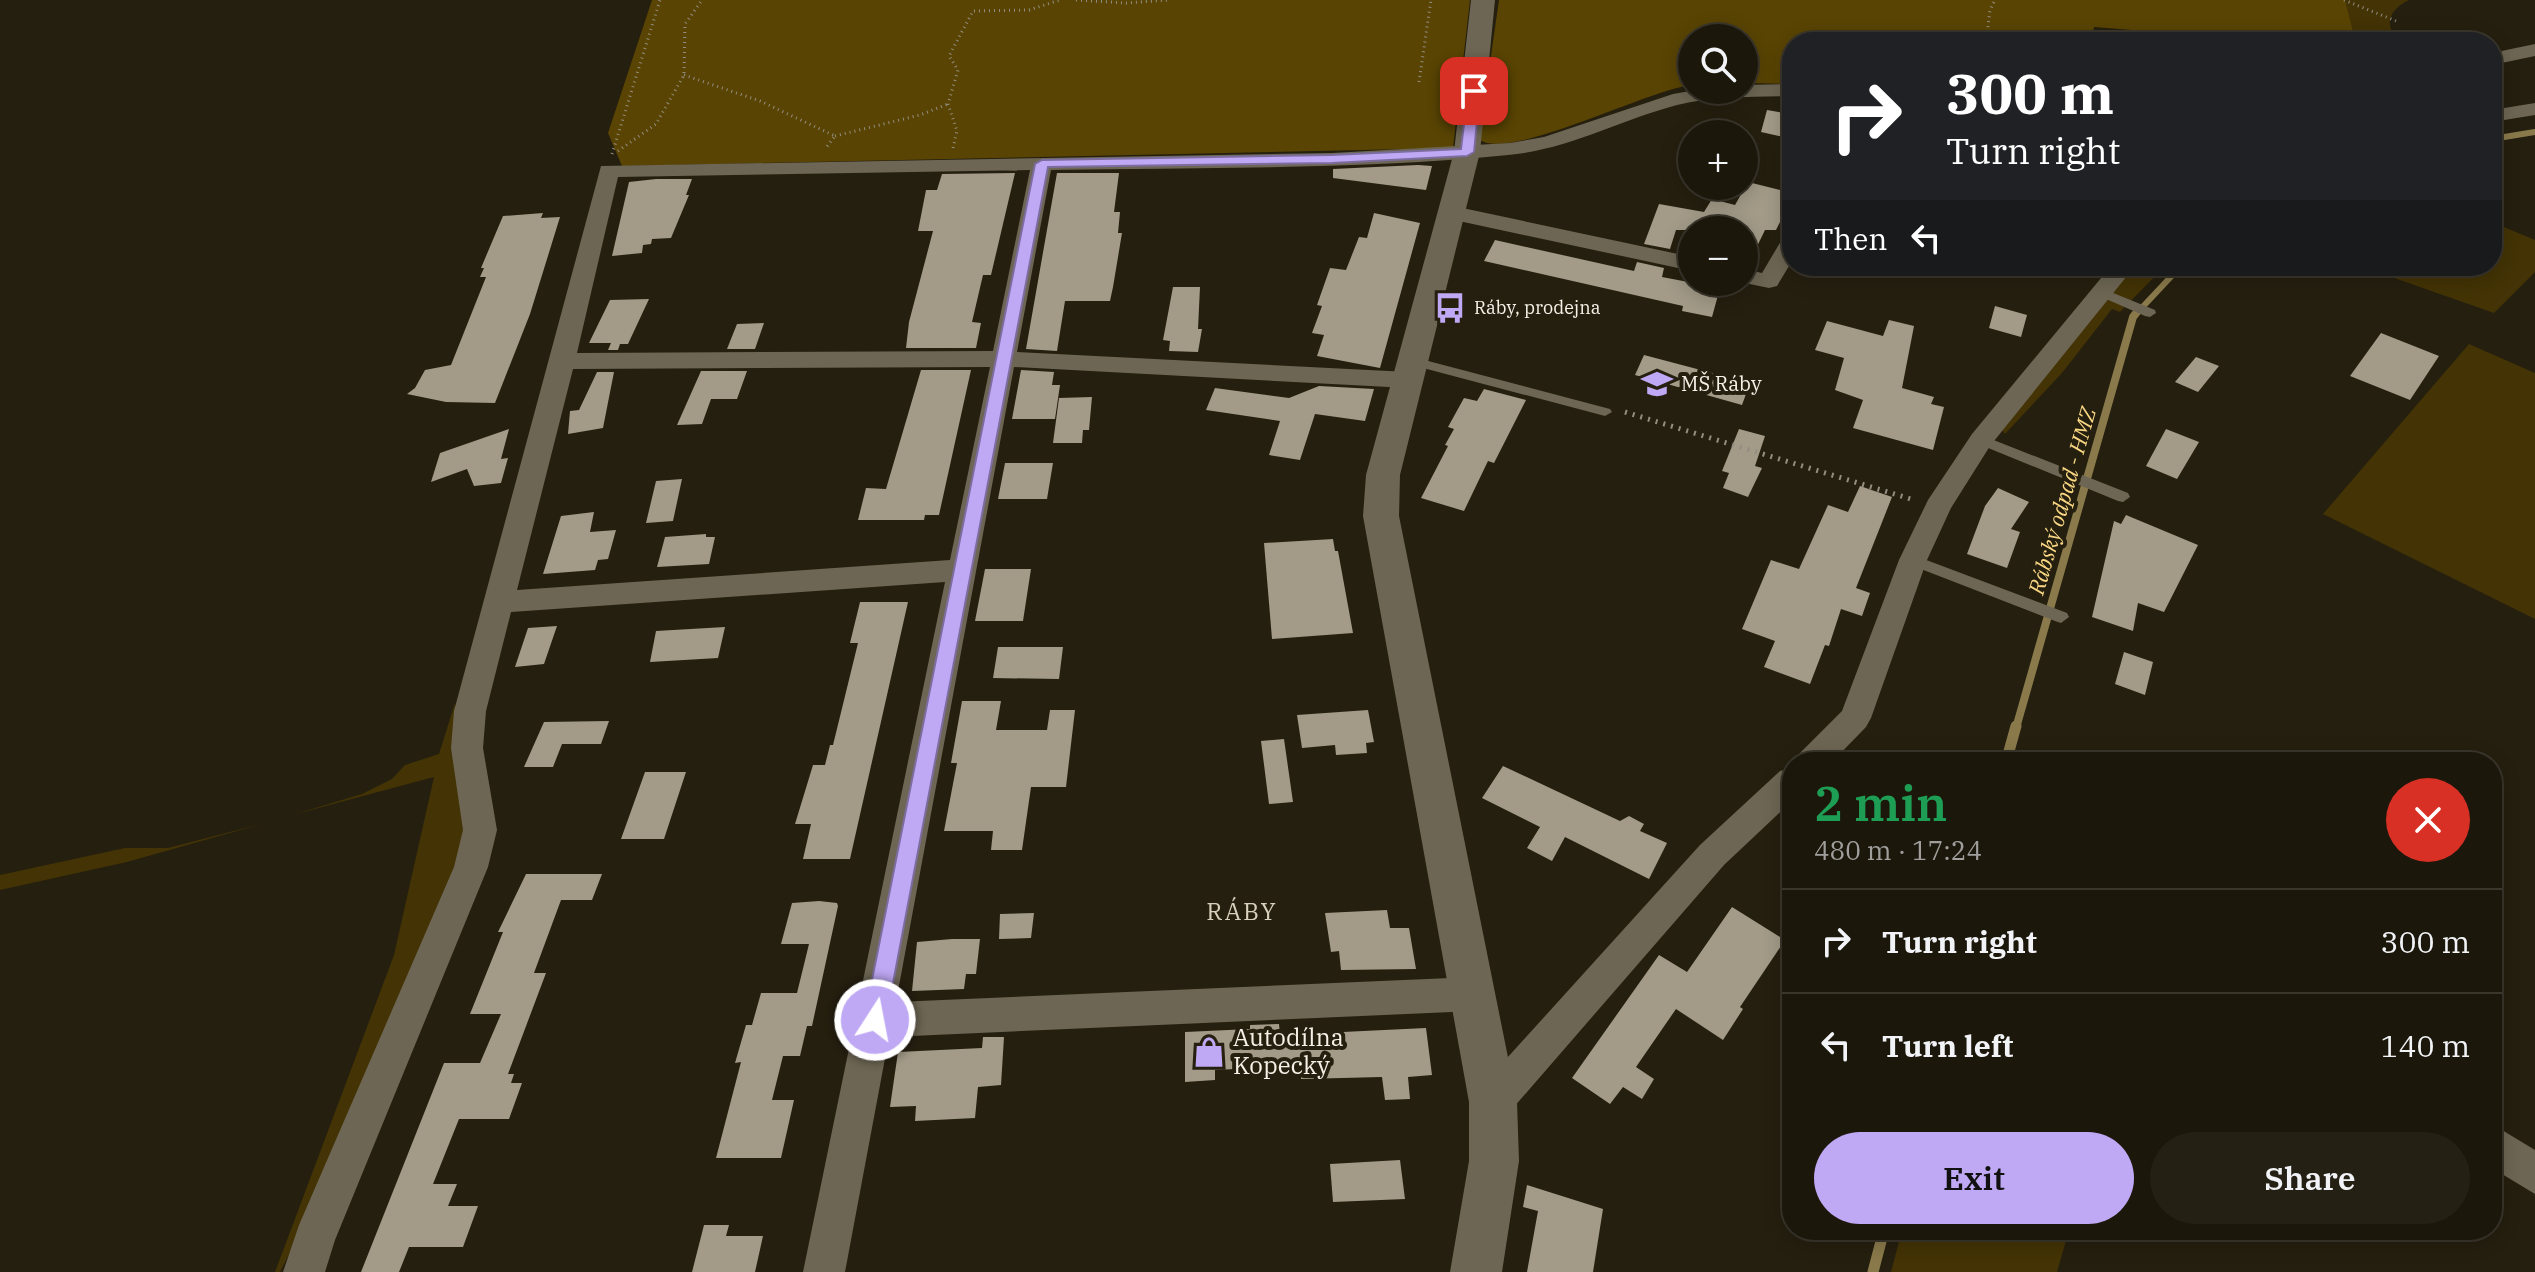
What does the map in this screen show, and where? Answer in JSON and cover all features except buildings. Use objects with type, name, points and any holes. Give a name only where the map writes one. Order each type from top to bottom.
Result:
[{"type":"street","points":[[1476,1272],[1494,1161],[1493,1102],[1381,516],[1383,475],[1467,152],[1483,0]]},
{"type":"street","points":[[2502,57],[2535,50]]},
{"type":"street","points":[[304,1272],[314,1240],[471,867],[480,830],[467,748],[470,711],[563,361],[609,171],[1332,159],[1467,152],[1548,142],[1673,100],[1725,91],[1782,90]]},
{"type":"street","points":[[2502,114],[2535,109]]},
{"type":"street","points":[[824,1272],[1042,164]]},
{"type":"street","points":[[1453,213],[1678,261]]},
{"type":"street","points":[[1758,279],[1769,281],[1782,258]]},
{"type":"street","points":[[1821,752],[1855,718],[1913,560],[1938,507],[1981,440],[2113,298],[2120,276]]},
{"type":"street","points":[[563,361],[1003,359],[1410,371]]},
{"type":"street","points":[[499,602],[963,570]]},
{"type":"street","points":[[1493,1102],[1712,855],[1782,790]]},
{"type":"street","points":[[875,1020],[1474,994]]},
{"type":"street","points":[[2502,1151],[2535,1174]]},
{"type":"lane","points":[[2113,298],[2150,313]]},
{"type":"lane","points":[[1410,371],[1605,412]]},
{"type":"lane","points":[[1981,440],[2123,497]]},
{"type":"lane","points":[[1913,560],[2061,617]]},
{"type":"path","points":[[660,0],[612,155],[656,124],[684,75],[685,24],[702,0]]},
{"type":"path","points":[[949,164],[957,131],[948,104],[958,70],[949,56],[973,11],[1029,10],[1060,0]]},
{"type":"path","points":[[1076,0],[1126,3],[1168,0]]},
{"type":"path","points":[[1419,82],[1431,0]]},
{"type":"path","points":[[1988,32],[1995,0]]},
{"type":"path","points":[[2344,0],[2396,21]]},
{"type":"path","points":[[684,75],[760,101],[835,136]]},
{"type":"path","points":[[810,168],[835,136],[861,124],[926,115],[948,104]]},
{"type":"path","points":[[1589,407],[1607,407],[1650,419],[1938,507]]},
{"type":"shaded area","points":[[652,0],[1470,0],[1453,148],[622,166],[608,133]]},
{"type":"shaded area","points":[[1499,0],[2345,0],[2353,32],[2156,32],[2094,27],[2093,32],[1782,32],[1782,84],[1758,83],[1758,24],[1678,24],[1678,88],[1547,134],[1494,144],[1479,139]]},
{"type":"shaded area","points":[[2345,0],[2409,0],[2397,8],[2390,18],[2392,32],[2353,32]]},
{"type":"shaded area","points":[[2502,226],[2535,240],[2535,272],[2494,313],[2389,276],[2502,276]]},
{"type":"shaded area","points":[[2125,276],[2155,276],[2120,312],[2112,309],[2062,373],[2005,434],[2002,430]]},
{"type":"shaded area","points":[[2469,344],[2535,373],[2535,619],[2323,514]]},
{"type":"shaded area","points":[[455,703],[467,839],[323,1188],[280,1272],[275,1272],[394,955],[434,777],[292,815],[362,794],[392,779],[405,765],[439,754]]},
{"type":"shaded area","points":[[272,821],[127,862],[0,890],[0,875],[125,848],[168,848]]},
{"type":"shaded area","points":[[1899,1240],[2066,1240],[2057,1272],[1891,1272]]},
{"type":"waterway","name":"Rábský odpad - HMZ","points":[[2502,137],[2535,132]]},
{"type":"waterway","name":"Rábský odpad - HMZ","points":[[2136,314],[2172,276]]},
{"type":"waterway","name":"Rábský odpad - HMZ","points":[[2016,728],[2133,317],[2137,312]]},
{"type":"waterway","name":"Rábský odpad - HMZ","points":[[2009,752],[2016,726]]},
{"type":"waterway","name":"Rábský odpad - HMZ","points":[[1873,1272],[1881,1240]]},
{"type":"place","name":"Ráby, prodejna","points":[[1450,308]]},
{"type":"place","name":"MŠ Ráby","points":[[1657,384]]},
{"type":"place","name":"Autodílna Kopecký","points":[[1209,1052]]},
{"type":"district","name":"RÁBY","points":[[1242,912]]},
{"type":"route","points":[[875,1020],[1042,164],[1332,159],[1467,152],[1474,91]]}]
